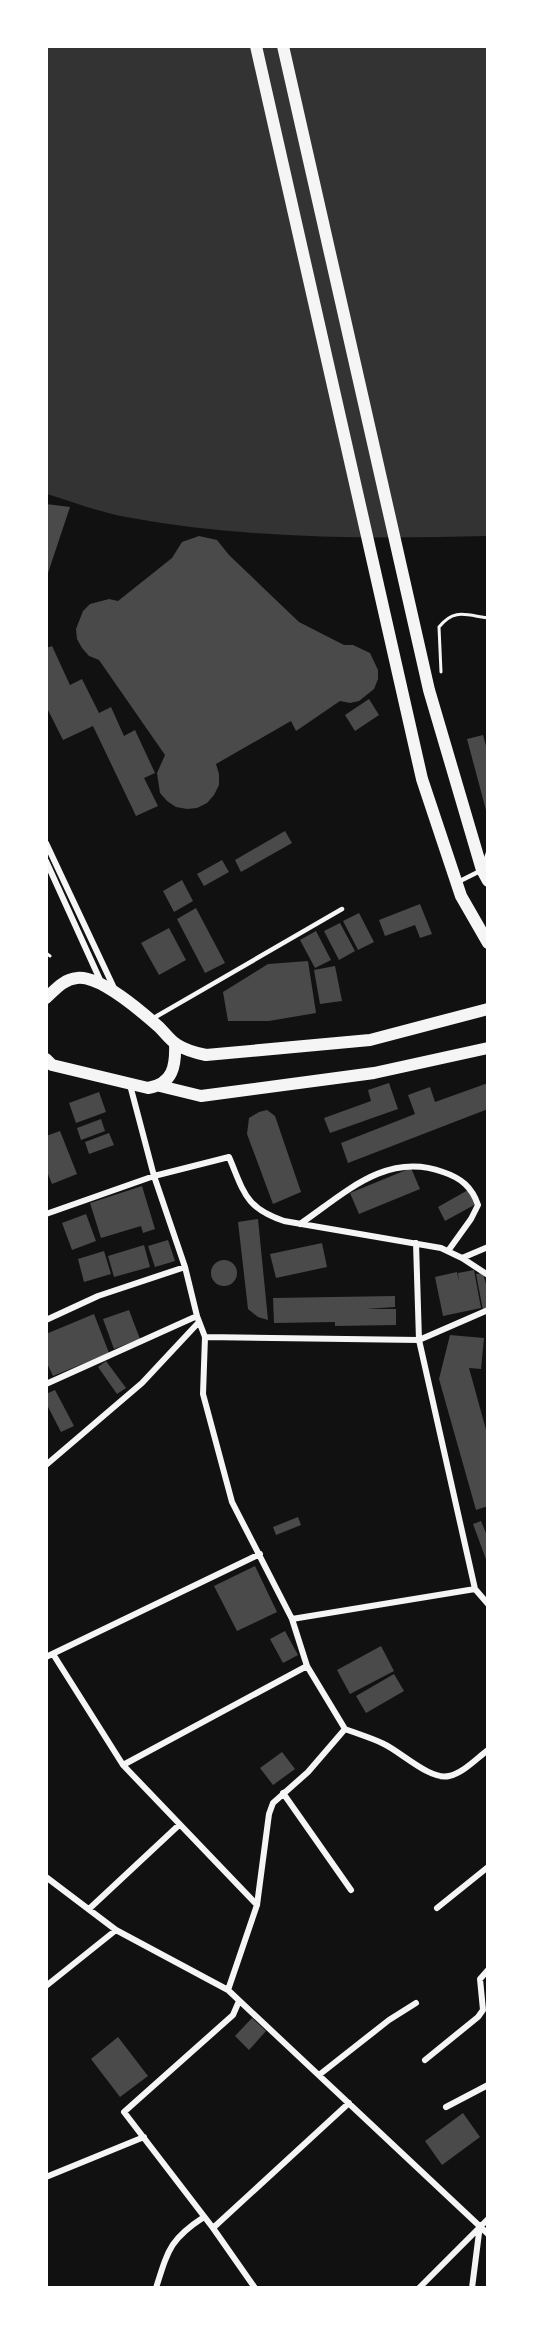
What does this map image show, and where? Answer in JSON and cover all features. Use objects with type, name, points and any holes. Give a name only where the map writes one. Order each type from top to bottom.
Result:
[{"type":"main road","points":[[256,46],[422,779],[460,896],[488,943]]},
{"type":"main road","points":[[283,46],[429,690],[485,875]]},
{"type":"main road","points":[[46,999],[61,984],[74,978],[86,978],[117,994],[175,1043],[190,1051],[206,1055],[370,1040],[488,1009]]},
{"type":"main road","points":[[160,1086],[173,1071],[175,1043]]},
{"type":"main road","points":[[48,1063],[130,1086],[147,1088],[160,1086],[201,1096],[374,1073],[488,1048]]},
{"type":"street","points":[[46,843],[117,994]]},
{"type":"street","points":[[46,861],[102,985]]},
{"type":"street","points":[[130,1086],[154,1176],[185,1267],[198,1319],[206,1337],[203,1394],[232,1502],[292,1619],[307,1666],[345,1729],[384,1743],[429,1773],[441,1778],[451,1776],[488,1750]]},
{"type":"street","points":[[46,1214],[154,1176],[229,1157],[246,1197],[255,1208],[267,1215],[300,1224],[416,1243],[448,1251],[488,1275]]},
{"type":"street","points":[[300,1224],[375,1173],[416,1165],[449,1174],[468,1185],[476,1198],[478,1205],[471,1219],[448,1251]]},
{"type":"street","points":[[416,1243],[419,1340],[475,1589],[487,1604]]},
{"type":"street","points":[[462,1258],[488,1247]]},
{"type":"street","points":[[46,1320],[98,1296],[185,1267]]},
{"type":"street","points":[[206,1337],[419,1340],[488,1310]]},
{"type":"street","points":[[46,1384],[198,1319]]},
{"type":"street","points":[[46,1465],[142,1383],[198,1319]]},
{"type":"street","points":[[257,1905],[123,1765],[50,1656],[260,1554]]},
{"type":"street","points":[[292,1619],[475,1589]]},
{"type":"street","points":[[123,1765],[307,1666]]},
{"type":"street","points":[[228,1990],[257,1905],[269,1814],[273,1803],[308,1772],[345,1729]]},
{"type":"street","points":[[283,1793],[351,1890]]},
{"type":"street","points":[[89,1909],[179,1825]]},
{"type":"street","points":[[437,1908],[488,1867]]},
{"type":"street","points":[[46,1877],[116,1930],[228,1990],[488,2234]]},
{"type":"street","points":[[46,1986],[116,1930]]},
{"type":"street","points":[[425,2060],[478,2017],[483,2010],[480,1979],[488,1970]]},
{"type":"street","points":[[239,2001],[233,2015],[124,2112],[213,2228],[255,2288]]},
{"type":"street","points":[[319,2075],[389,2020],[416,2003]]},
{"type":"street","points":[[446,2107],[488,2085]]},
{"type":"street","points":[[213,2228],[349,2103]]},
{"type":"street","points":[[46,2177],[144,2138]]},
{"type":"street","points":[[156,2288],[167,2251],[182,2231],[204,2217]]},
{"type":"street","points":[[418,2288],[488,2219]]},
{"type":"street","points":[[472,2288],[480,2225]]},
{"type":"lane","points":[[456,883],[485,875],[488,853]]},
{"type":"lane","points":[[150,1020],[342,909]]},
{"type":"path","points":[[441,673],[439,627],[446,618],[460,614],[488,618]]},
{"type":"shaded area","points":[[46,47],[487,47],[487,536],[351,537],[216,530],[116,515],[47,494]]},
{"type":"building","points":[[46,504],[70,507],[47,576],[46,576]]},
{"type":"building","points":[[199,536],[217,540],[229,555],[299,622],[344,645],[353,645],[370,653],[378,670],[378,679],[374,689],[359,701],[350,703],[340,701],[296,731],[291,721],[216,764],[219,785],[214,795],[207,803],[197,808],[187,809],[176,807],[160,793],[157,773],[165,755],[99,660],[89,656],[82,648],[77,639],[76,629],[83,611],[90,604],[109,599],[118,601],[172,558],[182,542]]},
{"type":"building","points":[[52,646],[70,685],[82,679],[99,713],[111,707],[124,736],[135,730],[155,773],[144,778],[158,806],[136,816],[93,726],[63,740],[46,706],[46,648]]},
{"type":"building","points":[[369,699],[379,715],[355,731],[345,715]]},
{"type":"building","points":[[483,735],[488,753],[487,814],[467,739]]},
{"type":"building","points":[[285,831],[292,843],[241,872],[235,860]]},
{"type":"building","points":[[222,860],[229,872],[204,886],[197,874]]},
{"type":"building","points":[[182,880],[193,901],[174,912],[163,891]]},
{"type":"building","points":[[420,904],[432,934],[420,938],[415,925],[385,936],[379,920]]},
{"type":"building","points":[[196,908],[225,963],[205,973],[177,919]]},
{"type":"building","points":[[359,913],[374,942],[358,950],[343,921]]},
{"type":"building","points":[[340,923],[355,951],[339,960],[324,931]]},
{"type":"building","points":[[169,928],[186,960],[159,975],[141,943]]},
{"type":"building","points":[[316,931],[331,960],[315,968],[300,940]]},
{"type":"building","points":[[308,961],[316,1013],[269,1021],[228,1021],[223,992],[268,964]]},
{"type":"building","points":[[335,966],[342,1001],[320,1004],[314,970]]},
{"type":"building","points":[[389,1083],[398,1109],[330,1133],[324,1118],[371,1101],[368,1090]]},
{"type":"building","points":[[488,1083],[488,1109],[348,1163],[341,1143],[415,1114],[408,1095],[430,1087],[435,1102]]},
{"type":"building","points":[[99,1092],[106,1112],[76,1123],[69,1103]]},
{"type":"building","points":[[267,1110],[275,1116],[301,1192],[273,1204],[247,1134],[249,1118]]},
{"type":"building","points":[[101,1119],[105,1131],[81,1140],[77,1128]]},
{"type":"building","points":[[60,1131],[77,1174],[52,1184],[46,1169],[46,1136]]},
{"type":"building","points":[[109,1133],[114,1145],[89,1154],[85,1142]]},
{"type":"building","points":[[411,1168],[420,1189],[359,1214],[350,1193]]},
{"type":"building","points":[[142,1186],[155,1229],[143,1233],[141,1226],[101,1238],[90,1203]]},
{"type":"building","points":[[468,1190],[476,1204],[445,1221],[438,1207]]},
{"type":"building","points":[[86,1214],[96,1241],[72,1250],[62,1223]]},
{"type":"building","points":[[258,1219],[268,1320],[258,1317],[248,1309],[238,1222]]},
{"type":"building","points":[[168,1240],[175,1261],[155,1267],[148,1246]]},
{"type":"building","points":[[322,1243],[327,1267],[276,1278],[270,1254]]},
{"type":"building","points":[[144,1245],[150,1267],[114,1277],[108,1256]]},
{"type":"building","points":[[104,1251],[111,1274],[84,1282],[78,1259]]},
{"type":"building","points":[[224,1260],[233,1264],[237,1273],[233,1282],[224,1286],[215,1282],[211,1273],[215,1264]]},
{"type":"building","points":[[474,1270],[481,1308],[443,1316],[435,1277],[457,1272],[459,1281],[458,1273]]},
{"type":"building","points":[[483,1273],[488,1292],[488,1309],[483,1310],[476,1274]]},
{"type":"building","points":[[395,1296],[395,1307],[366,1309],[396,1309],[396,1325],[335,1326],[335,1322],[274,1323],[273,1298]]},
{"type":"building","points":[[129,1310],[140,1339],[114,1349],[103,1319]]},
{"type":"building","points":[[94,1314],[109,1353],[53,1376],[46,1361],[46,1334]]},
{"type":"building","points":[[450,1335],[484,1338],[481,1369],[469,1368],[488,1437],[488,1506],[476,1510],[439,1379]]},
{"type":"building","points":[[106,1361],[126,1388],[117,1394],[98,1367]]},
{"type":"building","points":[[55,1390],[74,1426],[61,1432],[46,1403],[46,1394]]},
{"type":"building","points":[[298,1517],[301,1525],[276,1535],[273,1527]]},
{"type":"building","points":[[481,1521],[488,1538],[487,1562],[473,1524]]},
{"type":"building","points":[[255,1566],[277,1612],[237,1631],[214,1586]]},
{"type":"building","points":[[285,1631],[298,1655],[283,1663],[270,1639]]},
{"type":"building","points":[[381,1646],[394,1671],[350,1694],[337,1670]]},
{"type":"building","points":[[394,1674],[404,1691],[366,1713],[356,1696]]},
{"type":"building","points":[[282,1752],[295,1769],[273,1785],[260,1768]]},
{"type":"building","points":[[252,2018],[266,2031],[249,2050],[235,2036]]},
{"type":"building","points":[[118,2037],[148,2076],[120,2097],[91,2059]]},
{"type":"building","points":[[463,2113],[480,2137],[442,2165],[425,2141]]}]
